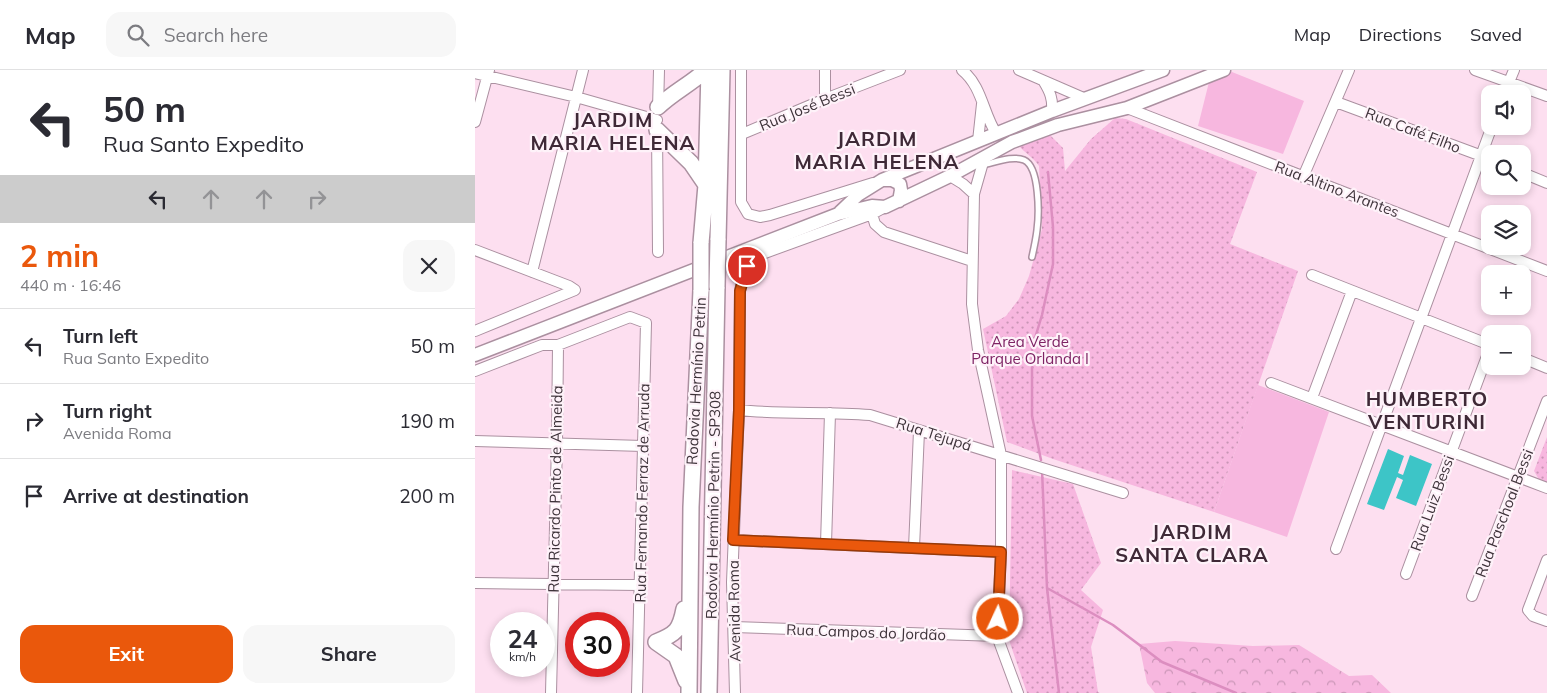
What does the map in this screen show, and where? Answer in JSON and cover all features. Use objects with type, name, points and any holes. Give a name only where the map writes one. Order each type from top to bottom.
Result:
[{"type":"main road","points":[[706,185],[657,119],[707,70]]},
{"type":"main road","name":"Rodovia Hermínio Petrin","points":[[689,691],[691,506],[701,290],[701,243],[706,185],[707,70]]},
{"type":"main road","name":"Rodovia Hermínio Petrin","points":[[717,287],[722,70]]},
{"type":"main road","name":"Rodovia Hermínio Petrin - SP308","points":[[709,693],[717,287]]},
{"type":"main road","points":[[656,642],[669,637],[680,626],[690,576]]},
{"type":"main road","points":[[656,642],[676,656],[689,691]]},
{"type":"street","points":[[532,272],[583,70]]},
{"type":"street","points":[[659,70],[657,119],[659,252]]},
{"type":"street","points":[[741,70],[741,202],[748,214],[760,217],[882,180],[1052,111],[1163,70]]},
{"type":"street","points":[[825,70],[825,98]]},
{"type":"street","name":"Rua José Bessi","points":[[742,134],[825,98],[900,70]]},
{"type":"street","points":[[962,70],[972,80],[982,100],[989,123],[996,133]]},
{"type":"street","points":[[1019,70],[1086,99]]},
{"type":"street","points":[[1167,93],[1180,84],[1209,70]]},
{"type":"street","points":[[972,261],[884,232],[875,224],[872,214],[983,162],[1012,142],[1058,125],[1127,108],[1224,70]]},
{"type":"street","points":[[1303,177],[1349,70]]},
{"type":"street","points":[[1475,70],[1547,96]]},
{"type":"street","points":[[1508,85],[1513,70]]},
{"type":"street","points":[[475,73],[488,73],[657,119]]},
{"type":"street","points":[[475,122],[488,73]]},
{"type":"street","points":[[1044,82],[1050,91],[1053,101],[1052,111]]},
{"type":"street","points":[[1122,86],[1121,100],[1127,108]]},
{"type":"street","points":[[978,141],[982,100]]},
{"type":"street","name":"Rua Café Filho","points":[[1336,102],[1481,156]]},
{"type":"street","name":"Rua Altino Arantes","points":[[1127,108],[1547,271]]},
{"type":"street","points":[[965,147],[948,158],[945,166],[950,176],[974,194]]},
{"type":"street","points":[[983,162],[974,194],[972,304],[978,350],[1001,455],[1001,552],[997,636],[1018,693]]},
{"type":"street","points":[[1336,549],[1453,233],[1481,169]]},
{"type":"street","points":[[1531,176],[1547,183]]},
{"type":"street","points":[[838,214],[859,195],[882,180],[892,180],[900,184],[899,201]]},
{"type":"street","points":[[475,355],[838,214],[872,206],[885,207]]},
{"type":"street","name":"Avenida Roma","points":[[735,693],[732,582],[739,410],[740,291],[744,273],[751,262],[762,254],[872,214]]},
{"type":"street","points":[[475,250],[575,290],[475,331]]},
{"type":"street","points":[[1312,275],[1481,342]]},
{"type":"street","points":[[1311,398],[1352,291]]},
{"type":"street","name":"Rua Fernando Ferraz de Arruda","points":[[558,346],[629,317],[647,323],[637,693]]},
{"type":"street","points":[[475,371],[542,345],[558,346]]},
{"type":"street","name":"Rua Ricardo Pinto de Almeida","points":[[551,693],[558,346]]},
{"type":"street","points":[[1531,361],[1547,368]]},
{"type":"street","name":"Rua Luiz Bessi","points":[[1406,574],[1481,370]]},
{"type":"street","points":[[1271,383],[1547,488]]},
{"type":"street","name":"Rua Paschoal Bessi","points":[[1472,596],[1547,401]]},
{"type":"street","name":"Rua Tejupá","points":[[739,410],[870,415],[1123,493]]},
{"type":"street","points":[[825,544],[830,413]]},
{"type":"street","points":[[914,548],[919,431]]},
{"type":"street","points":[[475,441],[643,446]]},
{"type":"street","points":[[733,540],[1001,552]]},
{"type":"street","points":[[1547,560],[1529,610],[1533,616],[1547,621]]},
{"type":"street","points":[[475,583],[640,585]]},
{"type":"street","name":"Rua Campos do Jordão","points":[[734,627],[997,636]]},
{"type":"street","points":[[638,640],[656,642]]},
{"type":"lane","points":[[983,162],[1022,159],[1027,162],[1034,172],[1038,207],[1037,230],[1032,257]]},
{"type":"green space","points":[[1227,70],[1304,101],[1283,154],[1198,126],[1210,78]]},
{"type":"green space","name":"Area Verde Parque Orlanda I","points":[[1115,118],[1126,119],[1257,172],[1230,244],[1298,271],[1214,512],[1007,442],[983,329],[1006,316],[1019,299],[1029,276],[1042,229],[1039,166],[1018,145],[1034,134],[1050,135],[1063,148],[1065,171],[1091,139]]},
{"type":"green space","points":[[1258,385],[1329,412],[1287,537],[1214,512]]},
{"type":"green space","points":[[1547,437],[1547,485],[1541,483],[1534,471]]},
{"type":"green space","points":[[1012,470],[1073,484],[1101,563],[1081,590],[1103,610],[1091,647],[1098,692],[1100,693],[1027,693],[1009,640]]},
{"type":"green space","points":[[1175,641],[1253,646],[1299,645],[1349,676],[1372,675],[1391,693],[1155,693],[1147,683],[1139,644]]},
{"type":"building","points":[[1388,449],[1404,456],[1398,473],[1403,475],[1410,455],[1432,464],[1416,506],[1396,498],[1403,480],[1397,477],[1384,510],[1367,504]]},
{"type":"waterway","points":[[1041,460],[1032,416],[1032,348],[1042,315],[1053,264],[1053,227],[1048,172]]},
{"type":"waterway","points":[[1042,470],[1047,588],[1059,693]]},
{"type":"waterway","points":[[1047,588],[1113,625],[1162,662],[1236,693]]},
{"type":"district","name":"JARDIM MARIA HELENA","points":[[613,130]]},
{"type":"district","name":"JARDIM MARIA HELENA","points":[[877,150]]},
{"type":"district","name":"HUMBERTO VENTURINI","points":[[1427,410]]},
{"type":"district","name":"JARDIM SANTA CLARA","points":[[1192,542]]},
{"type":"route","points":[[747,266],[740,291],[739,410],[733,540],[1001,552],[998,619]]}]
